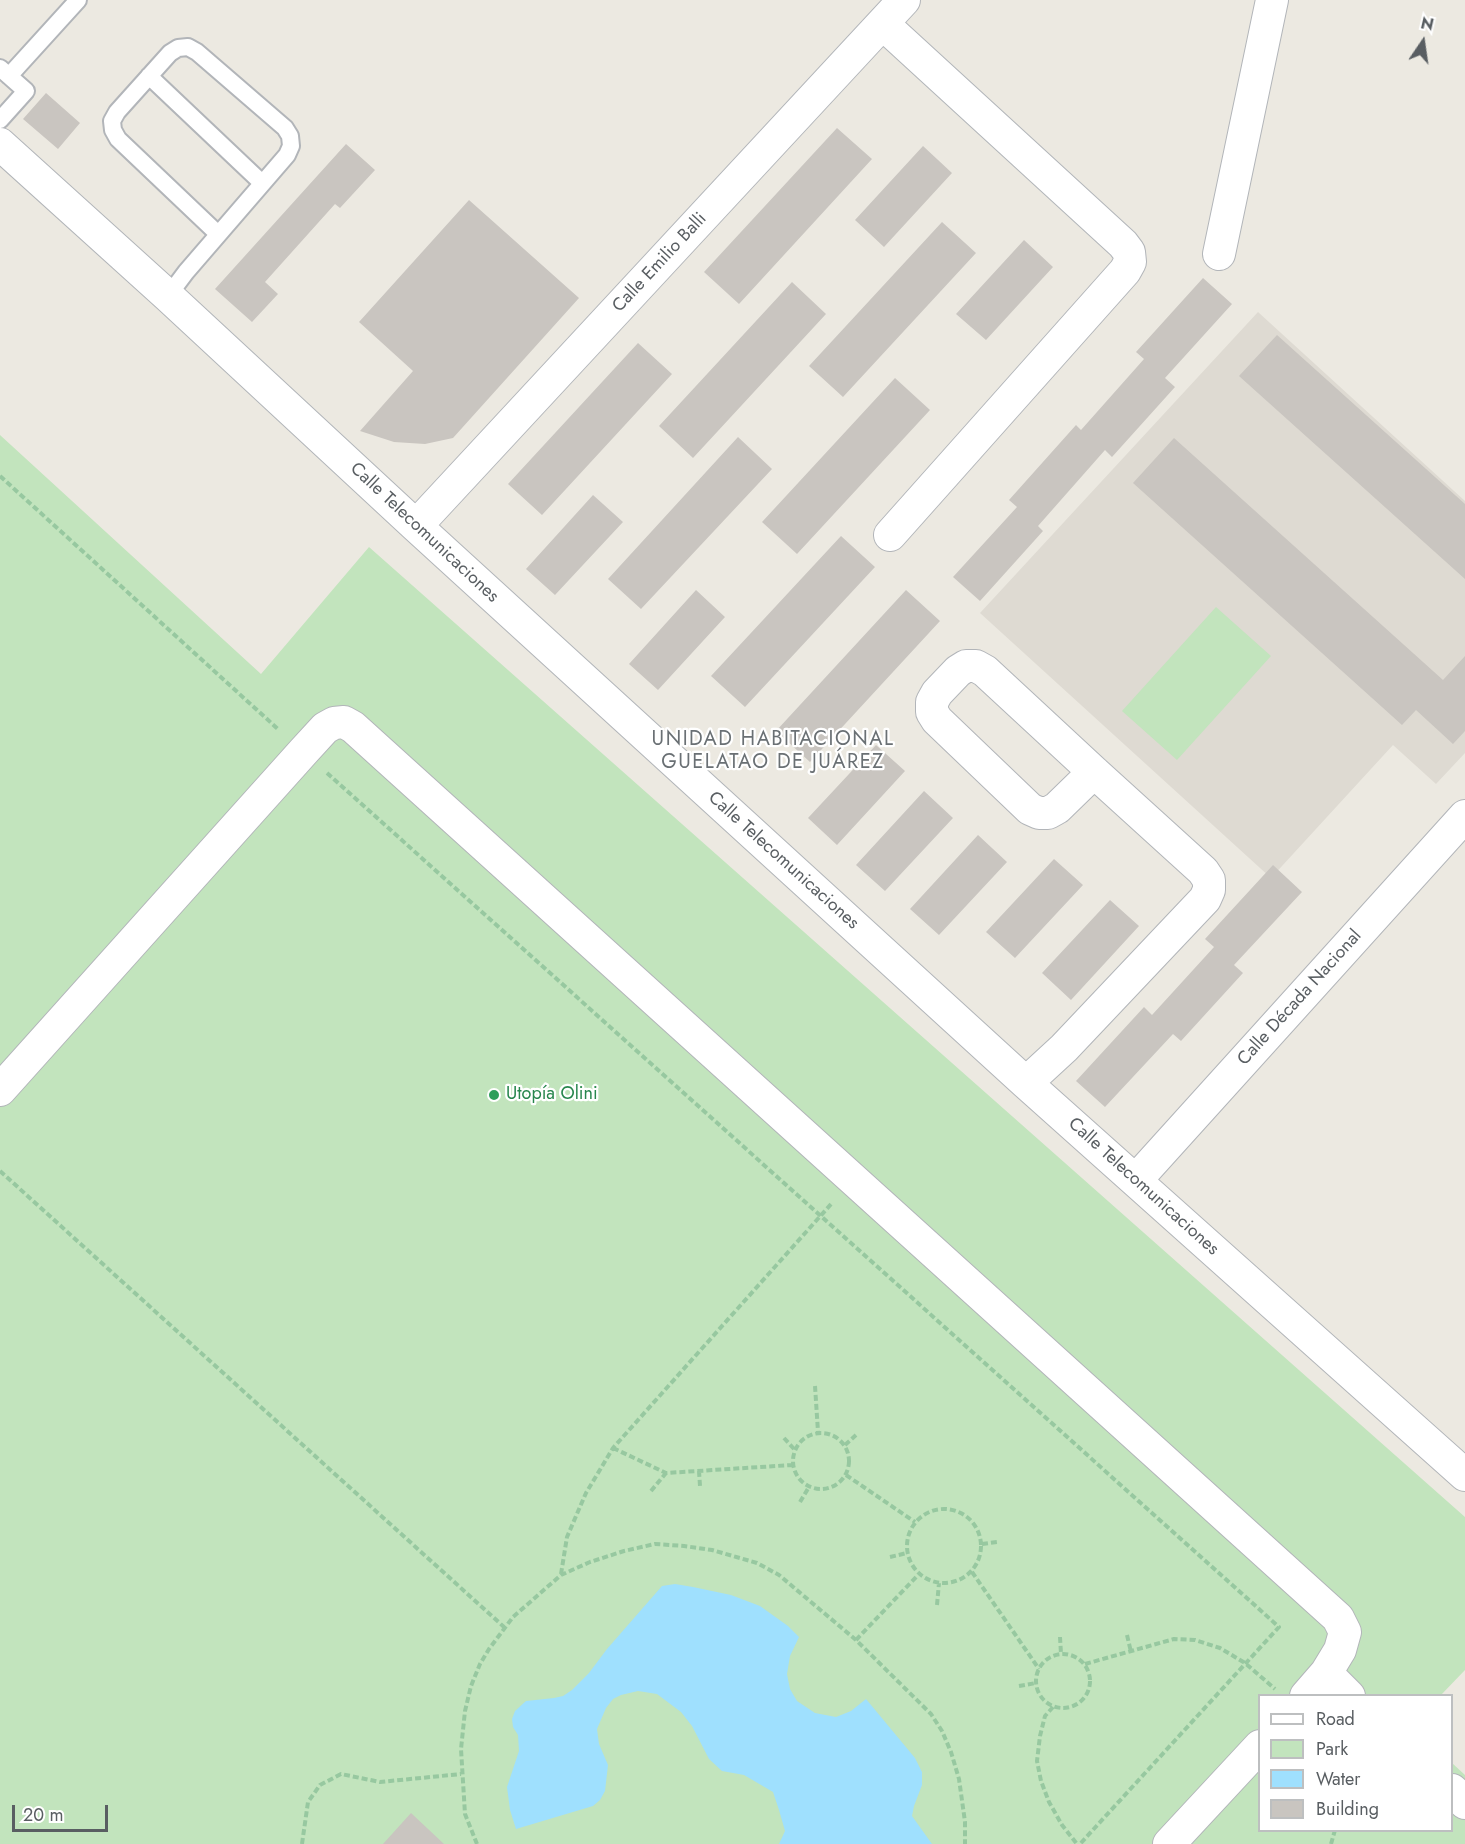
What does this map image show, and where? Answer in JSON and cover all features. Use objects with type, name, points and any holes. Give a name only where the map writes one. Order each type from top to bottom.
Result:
[{"type":"street","name":"Calle Emilio Balli","points":[[416,526],[904,0]]},
{"type":"street","points":[[1219,254],[1272,0]]},
{"type":"street","points":[[883,24],[1123,244],[1129,252],[1130,262],[1125,271],[890,535]]},
{"type":"street","name":"Calle Telecomunicaciones","points":[[0,144],[1026,1083],[1465,1475]]},
{"type":"street","points":[[1026,1083],[1064,1048],[1205,899],[1209,890],[1209,880],[1203,871],[985,671],[976,666],[966,666],[937,693],[932,702],[932,712],[938,720],[1030,809],[1039,813],[1048,813],[1057,808],[1094,772]]},
{"type":"street","points":[[0,1090],[325,728],[334,723],[344,722],[1338,1618],[1345,1632],[1340,1650],[1316,1684],[1346,1694]]},
{"type":"street","name":"Calle Década Nacional","points":[[1136,1180],[1465,816]]},
{"type":"street","points":[[1169,1844],[1258,1748]]},
{"type":"street","points":[[1453,1791],[1465,1803]]},
{"type":"lane","points":[[0,120],[26,91],[5,72],[78,0]]},
{"type":"lane","points":[[168,296],[287,155],[291,146],[290,136],[285,128],[197,52],[188,47],[178,48],[170,53],[117,112],[112,120],[113,130],[118,139],[218,234]]},
{"type":"lane","points":[[149,76],[262,183]]},
{"type":"path","points":[[0,476],[303,752],[1279,1626],[1079,1844],[1062,1825],[1049,1802],[1037,1761],[1045,1716],[1053,1707]]},
{"type":"path","points":[[0,1171],[504,1627]]},
{"type":"path","points":[[561,1575],[567,1536],[586,1493],[612,1448],[854,1181]]},
{"type":"path","points":[[815,1386],[818,1432]]},
{"type":"path","points":[[818,1432],[833,1435],[845,1445],[849,1460],[846,1474],[836,1485],[823,1489],[809,1487],[798,1478],[792,1465],[794,1449],[804,1437],[818,1432]]},
{"type":"path","points":[[845,1445],[856,1435]]},
{"type":"path","points":[[784,1438],[794,1449]]},
{"type":"path","points":[[612,1448],[666,1473],[792,1465]]},
{"type":"path","points":[[699,1471],[700,1486]]},
{"type":"path","points":[[651,1491],[666,1473]]},
{"type":"path","points":[[846,1474],[915,1522]]},
{"type":"path","points":[[800,1502],[809,1487]]},
{"type":"path","points":[[946,1509],[962,1513],[975,1524],[982,1544],[980,1558],[972,1572],[960,1581],[946,1584],[931,1582],[919,1574],[910,1563],[908,1553],[908,1535],[915,1522],[929,1512],[946,1509]]},
{"type":"path","points":[[982,1544],[997,1542]]},
{"type":"path","points":[[477,1844],[465,1814],[460,1749],[471,1686],[480,1664],[513,1617],[561,1575],[590,1562],[655,1544],[712,1550],[757,1563],[779,1575],[856,1640],[931,1714],[942,1731],[951,1752],[958,1779],[965,1822],[965,1844]]},
{"type":"path","points":[[890,1557],[908,1553]]},
{"type":"path","points":[[972,1572],[1039,1669]]},
{"type":"path","points":[[856,1640],[919,1574]]},
{"type":"path","points":[[937,1605],[939,1583]]},
{"type":"path","points":[[1127,1635],[1131,1653]]},
{"type":"path","points":[[1060,1637],[1061,1654]]},
{"type":"path","points":[[1085,1664],[1131,1653],[1174,1639],[1195,1640],[1220,1648],[1245,1663],[1281,1694]]},
{"type":"path","points":[[1061,1654],[1074,1656],[1085,1664],[1090,1678],[1089,1692],[1080,1703],[1067,1708],[1053,1707],[1041,1698],[1036,1683],[1039,1669],[1048,1659],[1061,1654]]},
{"type":"path","points":[[1019,1686],[1036,1683]]},
{"type":"path","points":[[302,1844],[308,1802],[320,1785],[341,1774],[380,1782],[461,1774]]},
{"type":"shaded area","points":[[1258,312],[1465,501],[1465,753],[1436,784],[1393,745],[1271,878],[980,613]]},
{"type":"green space","name":"Utopía Olini","points":[[0,435],[261,674],[369,547],[1465,1517],[1465,1670],[1442,1694],[1258,1694],[1258,1832],[1453,1832],[1453,1764],[1465,1775],[1465,1844],[0,1844]]},
{"type":"green space","points":[[1216,607],[1271,656],[1177,760],[1122,711]]},
{"type":"water","points":[[675,1584],[731,1595],[760,1606],[788,1626],[799,1637],[790,1656],[787,1674],[790,1689],[797,1701],[815,1713],[836,1717],[851,1711],[866,1699],[915,1758],[922,1772],[922,1785],[912,1816],[932,1844],[779,1844],[785,1831],[773,1792],[744,1775],[722,1771],[709,1759],[692,1726],[681,1712],[657,1694],[638,1691],[613,1699],[606,1708],[597,1729],[599,1744],[608,1765],[605,1791],[600,1800],[593,1806],[516,1829],[510,1810],[507,1787],[519,1751],[518,1735],[513,1727],[512,1719],[515,1711],[526,1701],[563,1696],[572,1690],[662,1586]]},
{"type":"building","points":[[46,93],[80,123],[58,149],[23,119]]},
{"type":"building","points":[[837,128],[872,159],[739,304],[704,272]]},
{"type":"building","points":[[346,144],[375,170],[340,208],[335,204],[265,282],[278,294],[252,322],[215,289]]},
{"type":"building","points":[[923,146],[952,173],[884,247],[855,220]]},
{"type":"building","points":[[469,200],[579,298],[453,438],[425,444],[394,442],[360,431],[413,371],[359,322]]},
{"type":"building","points":[[942,222],[976,253],[843,397],[809,366]]},
{"type":"building","points":[[1024,240],[1053,267],[986,340],[956,314]]},
{"type":"building","points":[[1203,278],[1232,304],[1165,378],[1175,387],[1112,457],[1105,450],[1038,526],[1043,531],[980,601],[953,577],[1017,507],[1009,500],[1076,425],[1081,430],[1144,359],[1136,352]]},
{"type":"building","points":[[792,282],[826,314],[693,458],[659,426]]},
{"type":"building","points":[[1277,335],[1465,504],[1465,579],[1239,376]]},
{"type":"building","points":[[638,343],[672,374],[542,515],[508,484]]},
{"type":"building","points":[[895,378],[930,410],[797,554],[762,522]]},
{"type":"building","points":[[738,437],[772,469],[641,609],[608,579]]},
{"type":"building","points":[[1174,438],[1443,680],[1465,656],[1465,731],[1453,744],[1416,710],[1402,725],[1133,483]]},
{"type":"building","points":[[593,495],[623,522],[555,595],[526,569]]},
{"type":"building","points":[[841,536],[875,567],[745,707],[711,676]]},
{"type":"building","points":[[696,590],[725,617],[658,690],[629,664]]},
{"type":"building","points":[[906,590],[940,621],[810,762],[776,731]]},
{"type":"building","points":[[876,745],[905,771],[837,845],[808,818]]},
{"type":"building","points":[[924,791],[953,818],[885,891],[856,865]]},
{"type":"building","points":[[978,835],[1007,862],[939,935],[910,909]]},
{"type":"building","points":[[1054,859],[1083,885],[1015,958],[986,932]]},
{"type":"building","points":[[1273,865],[1302,892],[1234,965],[1243,973],[1181,1041],[1173,1034],[1105,1107],[1076,1081],[1144,1007],[1152,1015],[1214,947],[1205,939]]},
{"type":"building","points":[[1110,900],[1139,926],[1071,1000],[1042,973]]},
{"type":"building","points":[[411,1813],[444,1844],[383,1844]]},
{"type":"place","name":"Utopía Olini","points":[[494,1095]]},
{"type":"district","name":"UNIDAD HABITACIONAL GUELATAO DE JUÁREZ","points":[[773,752]]}]
